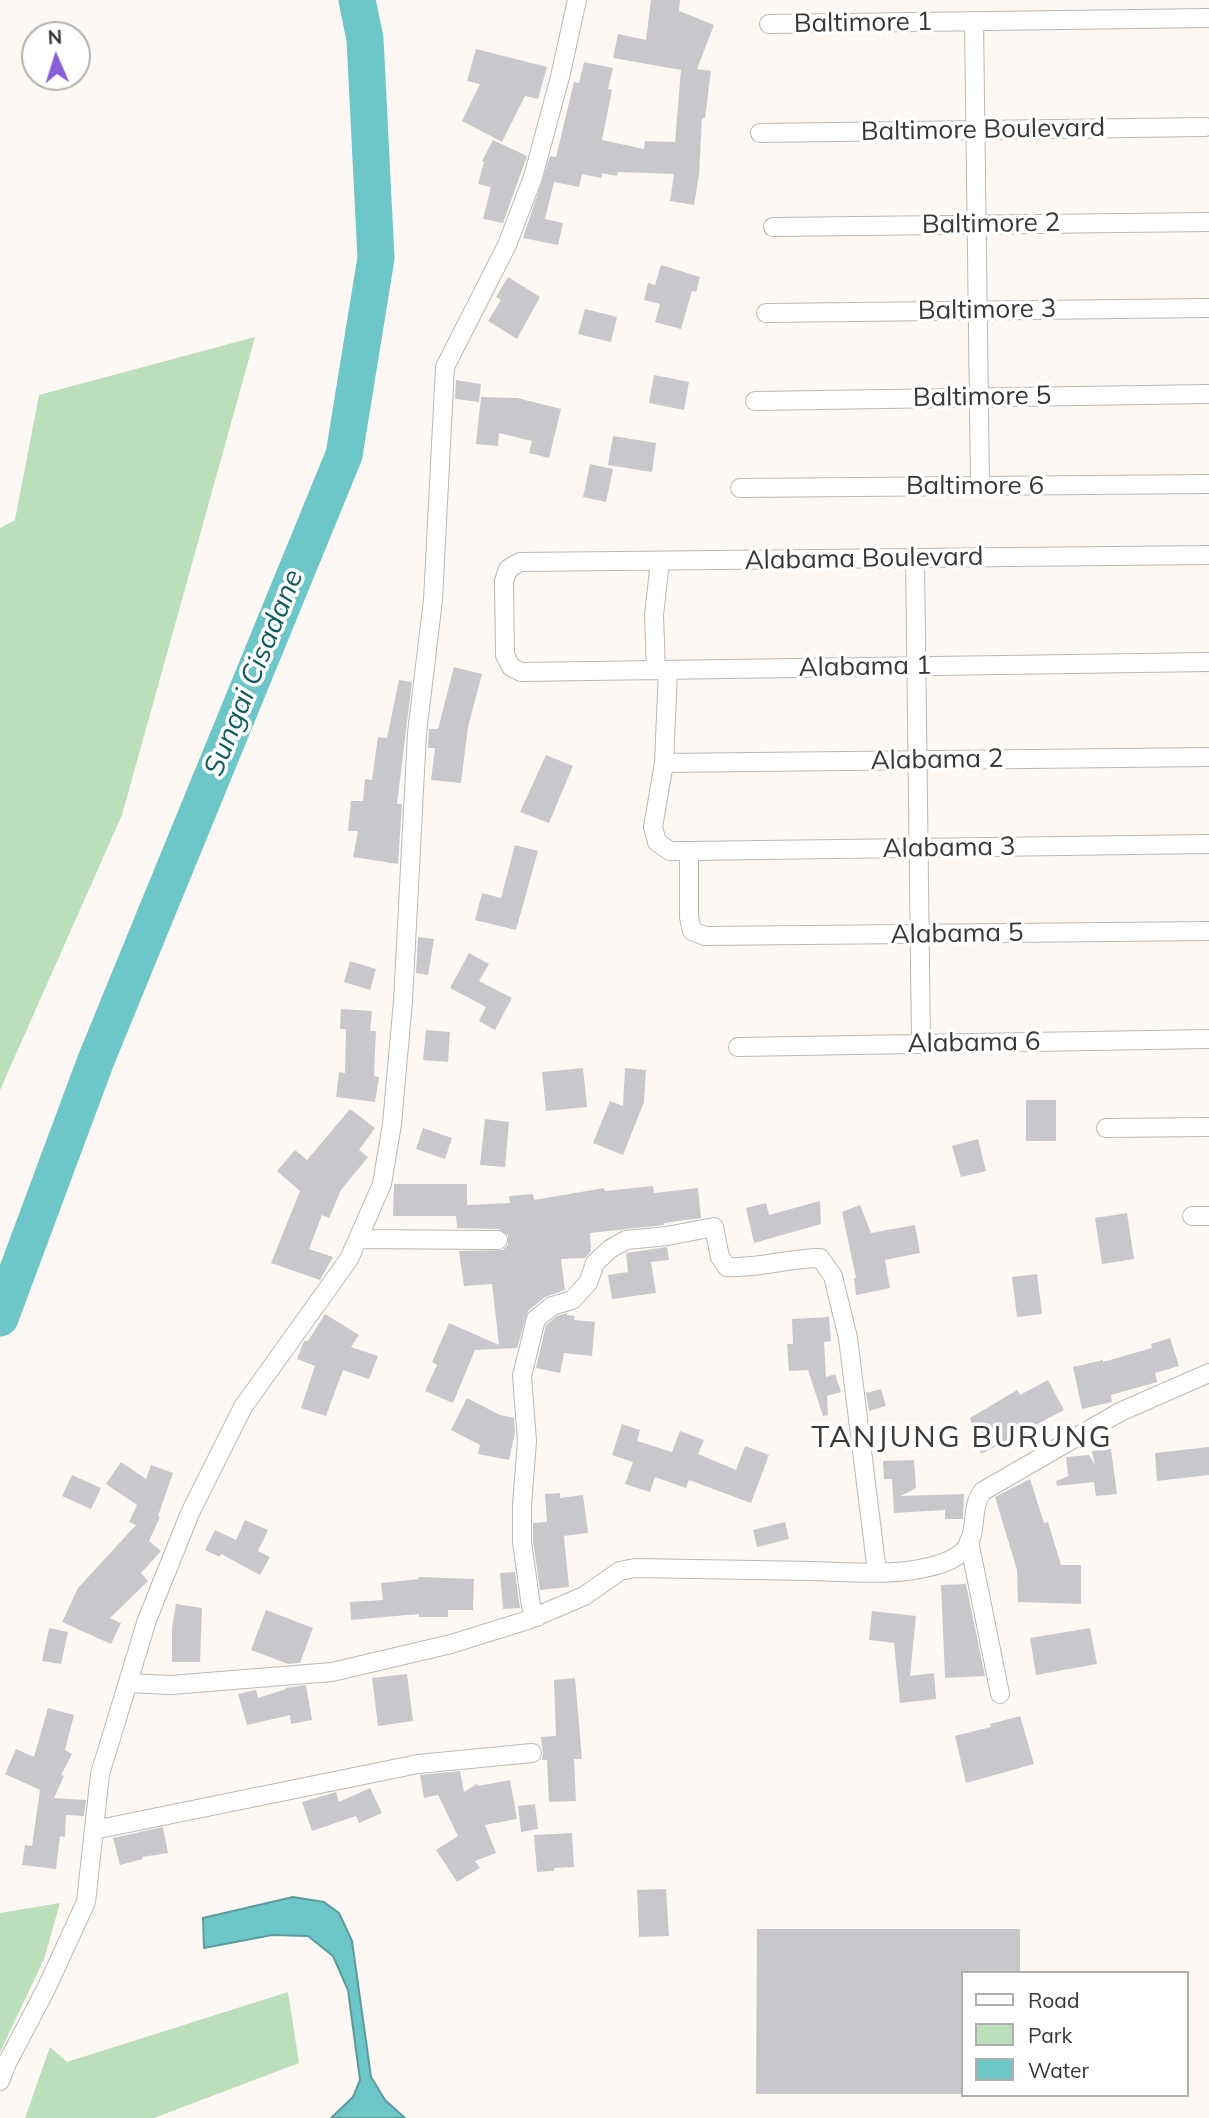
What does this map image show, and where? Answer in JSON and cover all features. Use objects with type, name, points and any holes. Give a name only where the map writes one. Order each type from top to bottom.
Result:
[{"type":"street","points":[[0,2081],[86,1902],[100,1774],[147,1620],[190,1513],[243,1407],[349,1259],[382,1184],[392,1124],[403,1001],[417,733],[433,600],[445,367],[507,244],[533,177],[577,0]]},
{"type":"street","name":"Baltimore 1","points":[[769,24],[1209,18]]},
{"type":"street","points":[[974,21],[980,486]]},
{"type":"street","name":"Baltimore Boulevard","points":[[760,132],[1208,127]]},
{"type":"street","name":"Baltimore 2","points":[[773,227],[1209,222]]},
{"type":"street","name":"Baltimore 3","points":[[766,313],[1209,308]]},
{"type":"street","name":"Baltimore 5","points":[[755,401],[1209,394]]},
{"type":"street","name":"Baltimore 6","points":[[740,488],[1209,484]]},
{"type":"street","name":"Alabama Boulevard","points":[[520,672],[511,667],[505,655],[504,581],[508,569],[520,562],[1209,555]]},
{"type":"street","points":[[915,558],[921,1044]]},
{"type":"street","points":[[660,561],[654,615],[662,670],[664,763]]},
{"type":"street","name":"Alabama 1","points":[[520,672],[1209,662]]},
{"type":"street","name":"Alabama 2","points":[[664,763],[1209,757]]},
{"type":"street","name":"Alabama 3","points":[[664,763],[653,827],[657,842],[670,851],[1209,844]]},
{"type":"street","name":"Alabama 5","points":[[689,851],[689,917],[692,931],[705,936],[1209,931]]},
{"type":"street","name":"Alabama 6","points":[[738,1047],[1209,1040]]},
{"type":"street","points":[[1106,1128],[1209,1127]]},
{"type":"street","points":[[537,1617],[531,1606],[522,1542],[527,1441],[522,1376],[536,1319],[552,1306],[572,1300],[588,1283],[595,1263],[610,1249],[626,1240],[714,1227],[720,1256],[727,1267],[743,1268],[782,1260],[820,1258],[832,1276],[848,1338],[877,1572]]},
{"type":"street","points":[[358,1239],[498,1240]]},
{"type":"street","points":[[128,1683],[171,1685],[332,1672],[451,1644],[537,1617],[584,1596],[620,1571],[635,1568],[877,1572],[933,1566],[953,1558],[967,1547],[978,1501],[984,1491],[1120,1412],[1209,1373]]},
{"type":"street","points":[[969,1541],[1000,1694]]},
{"type":"street","points":[[94,1829],[418,1764],[532,1753]]},
{"type":"green space","points":[[255,337],[122,815],[0,1090],[0,528],[15,520],[39,395]]},
{"type":"green space","points":[[60,1903],[44,1959],[0,2052],[0,1913]]},
{"type":"green space","points":[[288,1992],[299,2063],[154,2118],[25,2118],[50,2047],[67,2062]]},
{"type":"water","points":[[293,1897],[324,1902],[339,1913],[352,1941],[371,2077],[385,2100],[405,2118],[331,2118],[353,2097],[360,2080],[348,1990],[333,1956],[308,1936],[272,1935],[204,1948],[203,1918]]},
{"type":"building","points":[[651,0],[680,0],[679,11],[714,25],[697,69],[711,71],[705,118],[702,118],[699,175],[694,205],[670,201],[674,174],[618,172],[617,176],[602,173],[601,178],[582,174],[579,187],[554,182],[545,219],[563,223],[558,245],[523,238],[550,156],[556,157],[574,82],[579,83],[584,62],[613,68],[608,89],[612,90],[602,140],[644,149],[645,141],[675,142],[681,70],[613,58],[618,34],[646,40]]},
{"type":"building","points":[[476,49],[547,67],[538,99],[525,96],[502,142],[462,121],[480,84],[467,81]]},
{"type":"building","points":[[493,140],[527,156],[503,223],[483,219],[491,187],[478,184],[484,162],[482,161]]},
{"type":"building","points":[[661,265],[700,277],[696,292],[692,291],[681,329],[655,322],[660,304],[644,300],[648,283],[655,285]]},
{"type":"building","points":[[508,277],[540,297],[517,339],[488,321],[501,300],[496,297]]},
{"type":"building","points":[[585,309],[617,317],[611,342],[578,334]]},
{"type":"building","points":[[654,375],[689,382],[684,410],[649,403]]},
{"type":"building","points":[[456,380],[481,384],[479,402],[455,399]]},
{"type":"building","points":[[481,397],[517,398],[561,409],[549,458],[529,453],[532,441],[499,433],[498,446],[476,444]]},
{"type":"building","points":[[613,436],[656,443],[652,472],[608,465]]},
{"type":"building","points":[[590,464],[613,469],[606,502],[583,497]]},
{"type":"building","points":[[454,667],[482,674],[468,727],[461,783],[431,780],[435,748],[428,748],[429,729],[438,729]]},
{"type":"building","points":[[399,680],[412,682],[397,804],[402,804],[398,864],[353,857],[358,831],[348,831],[351,801],[363,801],[365,779],[372,780],[378,737],[387,738]]},
{"type":"building","points":[[546,755],[573,766],[549,823],[520,812]]},
{"type":"building","points":[[515,845],[538,851],[516,930],[475,920],[482,893],[501,898]]},
{"type":"building","points":[[418,937],[434,939],[428,975],[416,973]]},
{"type":"building","points":[[469,953],[489,964],[479,981],[512,998],[495,1030],[479,1021],[486,1007],[450,988]]},
{"type":"building","points":[[350,961],[376,969],[370,990],[344,982]]},
{"type":"building","points":[[341,1009],[372,1011],[370,1031],[376,1031],[374,1076],[379,1077],[375,1102],[336,1097],[339,1072],[345,1073],[346,1029],[340,1029]]},
{"type":"building","points":[[426,1030],[450,1032],[448,1062],[423,1060]]},
{"type":"building","points":[[583,1068],[587,1107],[546,1111],[542,1072]]},
{"type":"building","points":[[625,1068],[646,1070],[644,1102],[623,1155],[593,1143],[610,1101],[623,1106]]},
{"type":"building","points":[[1026,1100],[1056,1100],[1056,1141],[1026,1141]]},
{"type":"building","points":[[350,1109],[375,1128],[359,1150],[368,1157],[341,1190],[329,1218],[322,1215],[309,1249],[333,1257],[320,1280],[271,1263],[300,1191],[277,1171],[295,1150],[307,1160]]},
{"type":"building","points":[[485,1119],[509,1122],[505,1167],[480,1165]]},
{"type":"building","points":[[423,1128],[452,1138],[445,1159],[416,1149]]},
{"type":"building","points":[[978,1139],[986,1171],[961,1177],[952,1146]]},
{"type":"building","points":[[394,1184],[467,1184],[467,1205],[510,1203],[509,1196],[533,1194],[534,1200],[604,1188],[605,1191],[653,1186],[654,1193],[698,1188],[701,1218],[590,1233],[591,1251],[585,1258],[561,1259],[565,1290],[545,1297],[528,1311],[517,1348],[475,1350],[453,1403],[425,1391],[437,1365],[432,1362],[449,1323],[499,1345],[492,1284],[464,1286],[459,1251],[503,1250],[508,1245],[508,1235],[498,1229],[457,1228],[456,1216],[393,1216]]},
{"type":"building","points":[[820,1201],[821,1224],[754,1243],[746,1208],[766,1203],[769,1215]]},
{"type":"building","points":[[860,1205],[871,1233],[915,1225],[920,1253],[885,1260],[890,1288],[856,1295],[856,1278],[842,1212]]},
{"type":"building","points":[[1127,1213],[1134,1259],[1102,1264],[1095,1218]]},
{"type":"building","points":[[667,1247],[669,1260],[651,1262],[656,1293],[612,1299],[608,1275],[628,1272],[626,1253]]},
{"type":"building","points":[[1037,1274],[1042,1314],[1017,1317],[1012,1277]]},
{"type":"building","points":[[567,1313],[575,1316],[574,1320],[595,1322],[592,1356],[564,1353],[560,1373],[536,1368],[546,1325],[557,1316]]},
{"type":"building","points":[[325,1314],[359,1335],[351,1347],[378,1356],[369,1379],[343,1370],[326,1416],[301,1408],[315,1366],[297,1359],[304,1341],[308,1341]]},
{"type":"building","points":[[829,1317],[831,1341],[824,1342],[826,1377],[835,1374],[841,1392],[827,1396],[828,1415],[823,1416],[808,1370],[789,1371],[787,1344],[793,1344],[792,1319]]},
{"type":"building","points":[[1170,1338],[1179,1366],[1155,1373],[1157,1382],[1111,1395],[1112,1402],[1082,1409],[1073,1367],[1103,1362],[1152,1348],[1151,1344]]},
{"type":"building","points":[[1048,1380],[1064,1410],[981,1454],[970,1418],[1017,1390],[1020,1395]]},
{"type":"building","points":[[881,1389],[886,1406],[869,1411],[866,1393]]},
{"type":"building","points":[[467,1398],[500,1415],[514,1418],[515,1432],[509,1460],[478,1454],[480,1445],[451,1430]]},
{"type":"building","points":[[622,1424],[640,1430],[637,1441],[672,1452],[680,1431],[704,1440],[698,1454],[736,1470],[745,1446],[769,1455],[751,1503],[689,1480],[686,1488],[655,1477],[650,1492],[625,1484],[633,1462],[612,1455]]},
{"type":"building","points":[[1209,1447],[1209,1475],[1157,1481],[1155,1453]]},
{"type":"building","points":[[1111,1449],[1117,1494],[1096,1496],[1094,1482],[1057,1486],[1056,1481],[1068,1476],[1066,1457],[1089,1455],[1095,1465],[1092,1451]]},
{"type":"building","points":[[914,1460],[916,1488],[901,1496],[964,1494],[963,1519],[945,1519],[945,1510],[894,1513],[892,1479],[884,1479],[883,1461]]},
{"type":"building","points":[[121,1462],[146,1479],[151,1465],[173,1473],[158,1516],[160,1517],[149,1541],[161,1551],[141,1573],[148,1581],[110,1618],[121,1623],[111,1644],[62,1622],[78,1588],[136,1525],[129,1522],[137,1505],[106,1484]]},
{"type":"building","points":[[72,1475],[101,1488],[91,1509],[62,1496]]},
{"type":"building","points":[[1030,1479],[1044,1523],[1048,1522],[1061,1565],[1081,1565],[1081,1604],[1018,1602],[1017,1570],[995,1497]]},
{"type":"building","points":[[560,1493],[560,1498],[583,1495],[588,1533],[564,1536],[569,1587],[540,1590],[533,1523],[547,1522],[545,1494]]},
{"type":"building","points":[[245,1520],[268,1530],[258,1551],[270,1557],[260,1575],[221,1554],[220,1557],[205,1550],[215,1530],[236,1540]]},
{"type":"building","points":[[785,1522],[789,1539],[757,1547],[753,1530]]},
{"type":"building","points":[[515,1572],[520,1608],[503,1609],[500,1573]]},
{"type":"building","points":[[419,1577],[474,1579],[473,1610],[448,1610],[448,1617],[419,1617],[419,1614],[351,1620],[350,1602],[383,1600],[381,1583]]},
{"type":"building","points":[[966,1584],[985,1676],[945,1678],[941,1585]]},
{"type":"building","points":[[176,1604],[202,1608],[200,1662],[172,1662],[172,1627]]},
{"type":"building","points":[[266,1610],[313,1628],[300,1663],[288,1664],[251,1650]]},
{"type":"building","points":[[872,1611],[916,1616],[910,1676],[934,1673],[936,1699],[900,1703],[894,1643],[869,1640]]},
{"type":"building","points":[[49,1628],[68,1632],[61,1664],[42,1661]]},
{"type":"building","points":[[1090,1628],[1097,1664],[1036,1675],[1030,1638]]},
{"type":"building","points":[[407,1674],[413,1721],[378,1726],[372,1678]]},
{"type":"building","points":[[575,1678],[582,1759],[574,1759],[576,1801],[549,1802],[547,1760],[542,1760],[541,1737],[556,1736],[554,1680]]},
{"type":"building","points":[[306,1685],[312,1720],[291,1724],[290,1715],[247,1725],[238,1694],[256,1690],[258,1698],[285,1688]]},
{"type":"building","points":[[48,1708],[74,1715],[65,1750],[72,1754],[61,1775],[64,1776],[54,1798],[86,1800],[84,1816],[66,1815],[65,1837],[60,1836],[56,1869],[22,1865],[25,1845],[32,1846],[40,1790],[5,1774],[16,1749],[34,1757]]},
{"type":"building","points":[[1020,1716],[1034,1764],[966,1783],[955,1736]]},
{"type":"building","points":[[460,1771],[464,1792],[477,1784],[478,1786],[510,1780],[517,1819],[485,1825],[496,1853],[475,1861],[480,1868],[457,1882],[436,1850],[458,1836],[438,1795],[424,1798],[420,1775]]},
{"type":"building","points":[[370,1788],[382,1813],[359,1823],[356,1816],[312,1831],[302,1802],[336,1792],[339,1802]]},
{"type":"building","points":[[535,1804],[538,1829],[521,1832],[518,1806]]},
{"type":"building","points":[[163,1827],[168,1853],[142,1857],[143,1859],[120,1865],[113,1838]]},
{"type":"building","points":[[572,1833],[574,1867],[537,1872],[534,1835]]},
{"type":"building","points":[[666,1889],[669,1936],[639,1937],[637,1890]]},
{"type":"building","points":[[757,1929],[1020,1929],[1020,1971],[960,1971],[960,2094],[756,2094]]},
{"type":"waterway","name":"Sungai Cisadane","points":[[0,1318],[96,1060],[344,455],[376,258],[365,39],[357,0]]},
{"type":"district","name":"TANJUNG BURUNG","points":[[962,1438]]}]
